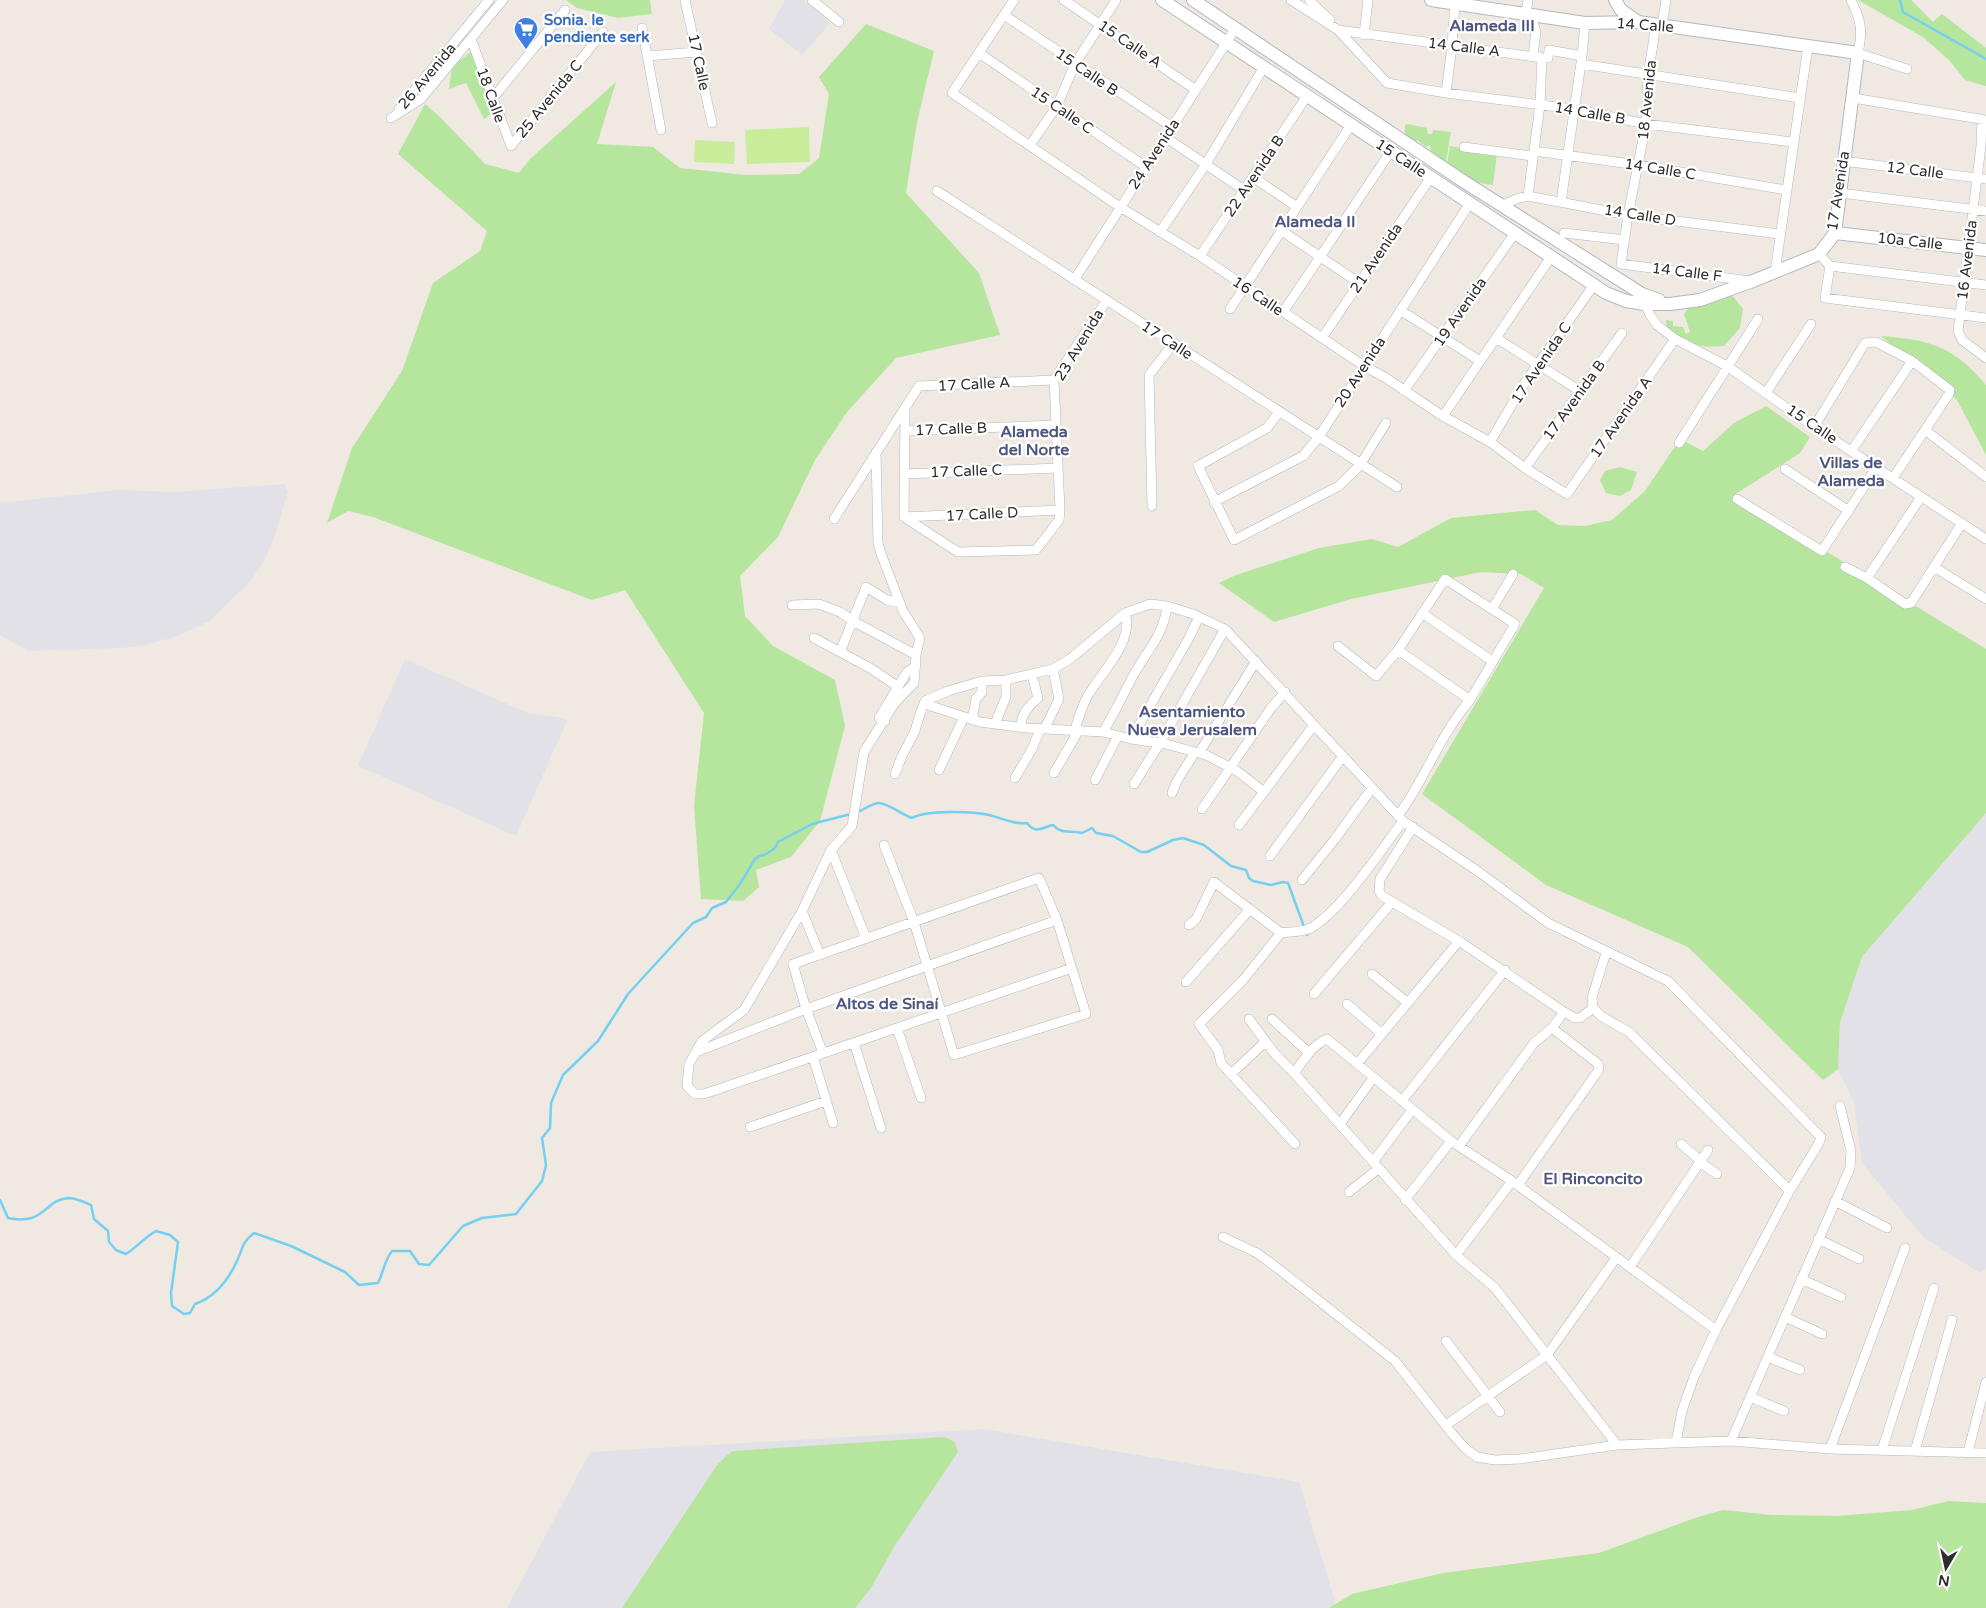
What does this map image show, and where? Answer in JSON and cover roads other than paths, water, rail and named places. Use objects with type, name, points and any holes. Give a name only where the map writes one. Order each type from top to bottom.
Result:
[{"type":"street","name":"26 Avenida","points":[[489,0],[392,118],[420,99],[503,0]]},
{"type":"street","name":"17 Calle","points":[[685,0],[712,123]]},
{"type":"street","points":[[812,0],[839,22]]},
{"type":"street","points":[[979,53],[1014,0]]},
{"type":"street","name":"15 Calle A","points":[[1064,0],[1196,90]]},
{"type":"street","points":[[1030,145],[1056,106],[1075,64],[1116,0]]},
{"type":"street","name":"15 Calle","points":[[1162,0],[1606,293],[1619,298],[1643,299]]},
{"type":"street","name":"15 Calle","points":[[1193,0],[1643,299],[1657,325],[1675,339],[1727,366],[1814,427],[1986,539]]},
{"type":"street","name":"14 Calle A","points":[[1291,0],[1338,30],[1387,84]]},
{"type":"street","points":[[1309,0],[1338,30]]},
{"type":"street","points":[[1364,34],[1368,0]]},
{"type":"street","name":"14 Calle","points":[[1431,0],[1474,3],[1529,15],[1585,23],[1638,22],[1858,53]]},
{"type":"street","points":[[1528,0],[1529,15],[1536,32],[1540,105],[1528,196]]},
{"type":"street","points":[[1615,0],[1621,10],[1638,22]]},
{"type":"street","name":"18 Avenida","points":[[1621,264],[1628,215],[1646,124],[1648,76],[1666,0]]},
{"type":"street","name":"17 Avenida","points":[[1819,254],[1835,233],[1843,161],[1862,34],[1858,13],[1851,0]]},
{"type":"street","points":[[1446,93],[1452,46],[1454,3]]},
{"type":"street","points":[[492,98],[565,10]]},
{"type":"street","name":"15 Calle B","points":[[1004,15],[1172,127]]},
{"type":"street","points":[[1561,202],[1573,109],[1582,60],[1585,23]]},
{"type":"street","points":[[642,28],[661,130]]},
{"type":"street","name":"24 Avenida","points":[[1074,280],[1235,29]]},
{"type":"street","name":"14 Calle A","points":[[1338,30],[1548,58],[1549,50],[1648,76],[1800,98]]},
{"type":"street","name":"25 Avenida C","points":[[514,143],[603,32]]},
{"type":"street","name":"18 Calle","points":[[471,38],[511,146],[514,143]]},
{"type":"street","points":[[1775,272],[1808,46]]},
{"type":"street","points":[[647,56],[697,52]]},
{"type":"street","name":"16 Calle","points":[[979,53],[952,94],[1120,207],[1200,256],[1364,366],[1386,378],[1443,416],[1490,442],[1525,468],[1566,494]]},
{"type":"street","name":"15 Calle C","points":[[979,53],[1146,168]]},
{"type":"street","points":[[1858,53],[1907,69]]},
{"type":"street","points":[[1160,232],[1206,164],[1264,67]]},
{"type":"street","name":"14 Calle B","points":[[1387,84],[1573,109],[1646,124],[1793,142]]},
{"type":"street","name":"22 Avenida B","points":[[1200,256],[1307,96]]},
{"type":"street","points":[[1853,98],[1984,119]]},
{"type":"street","name":"16 Avenida","points":[[1984,119],[1981,178],[1973,210],[1958,331],[1962,340],[1986,358]]},
{"type":"street","points":[[1230,309],[1351,125]]},
{"type":"street","points":[[1165,137],[1244,190]]},
{"type":"street","name":"14 Calle C","points":[[1464,147],[1567,156],[1786,190]]},
{"type":"street","points":[[1284,312],[1390,151]]},
{"type":"street","name":"12 Calle","points":[[1843,161],[1981,178]]},
{"type":"street","points":[[1253,177],[1297,207]]},
{"type":"street","name":"21 Avenida","points":[[1322,338],[1431,177]]},
{"type":"street","name":"17 Calle","points":[[938,191],[1318,438],[1397,487]]},
{"type":"street","points":[[1840,192],[1986,211]]},
{"type":"street","name":"14 Calle D","points":[[1503,205],[1528,196],[1628,215],[1780,234]]},
{"type":"street","name":"20 Avenida","points":[[1214,502],[1303,456],[1318,438],[1470,203]]},
{"type":"street","points":[[1282,231],[1359,283]]},
{"type":"street","name":"19 Avenida","points":[[1404,391],[1515,233]]},
{"type":"street","points":[[1564,233],[1625,240]]},
{"type":"street","name":"10a Calle","points":[[1835,233],[1986,250]]},
{"type":"street","points":[[1643,299],[1670,304],[1700,300],[1819,254],[1830,266],[1986,285]]},
{"type":"street","points":[[1443,416],[1551,257]]},
{"type":"street","name":"14 Calle F","points":[[1621,264],[1753,281]]},
{"type":"street","points":[[1830,266],[1825,298],[1986,318]]},
{"type":"street","name":"17 Avenida C","points":[[1490,442],[1538,364],[1594,285]]},
{"type":"street","name":"23 Avenida","points":[[1060,510],[1054,380],[1107,300]]},
{"type":"street","points":[[1400,310],[1480,361]]},
{"type":"street","points":[[1679,443],[1758,319]]},
{"type":"street","points":[[1766,392],[1811,324]]},
{"type":"street","name":"17 Avenida B","points":[[1525,468],[1622,333]]},
{"type":"street","points":[[1496,338],[1580,391]]},
{"type":"street","name":"17 Avenida A","points":[[1566,494],[1675,339]]},
{"type":"street","points":[[1814,427],[1865,343],[1876,342],[1912,361],[1950,390],[1893,478]]},
{"type":"street","points":[[1152,506],[1149,375],[1173,344]]},
{"type":"street","points":[[1976,350],[1986,351]]},
{"type":"street","points":[[1852,450],[1912,361]]},
{"type":"street","name":"17 Calle A","points":[[905,407],[919,386],[1054,380]]},
{"type":"street","points":[[905,407],[904,518],[958,552],[1036,550],[1059,520],[1060,510]]},
{"type":"street","points":[[834,519],[905,407]]},
{"type":"street","points":[[1279,412],[1267,428],[1198,466],[1234,540],[1339,486],[1360,465],[1386,424]]},
{"type":"street","name":"17 Calle B","points":[[905,431],[1056,425]]},
{"type":"street","points":[[1925,430],[1986,477]]},
{"type":"street","points":[[876,452],[878,542],[900,603],[920,638],[916,655],[914,683],[894,704],[864,752],[852,826],[831,850],[802,911],[744,1010],[702,1041],[689,1064],[687,1086],[695,1094],[704,1094],[1072,968]]},
{"type":"street","name":"17 Calle C","points":[[904,474],[1058,468]]},
{"type":"street","points":[[1737,499],[1822,551],[1876,468]]},
{"type":"street","points":[[1784,469],[1849,511]]},
{"type":"street","points":[[1867,578],[1920,497]]},
{"type":"street","name":"17 Calle D","points":[[904,518],[1060,510]]},
{"type":"street","points":[[1845,567],[1867,578],[1905,604],[1911,604],[1962,523]]},
{"type":"street","points":[[1934,567],[1986,599]]},
{"type":"street","points":[[1492,609],[1513,574]]},
{"type":"street","points":[[1294,1144],[1221,1063],[1218,1050],[1199,1024],[1243,980],[1280,934],[1310,929],[1335,907],[1400,818],[1434,754],[1461,710],[1470,700],[1515,624],[1445,579],[1398,650],[1376,676],[1338,646]]},
{"type":"street","points":[[840,652],[866,587],[887,600],[900,603]]},
{"type":"street","points":[[792,605],[818,604],[840,612],[916,655]]},
{"type":"street","points":[[895,774],[915,731],[925,701],[948,691],[982,681],[1006,680],[1053,669],[1070,660],[1125,614],[1150,604],[1167,606],[1194,614],[1225,629],[1400,818],[1479,872],[1538,917],[1606,953],[1668,981],[1821,1137],[1820,1143],[1789,1192],[1716,1330],[1694,1376],[1680,1419],[1676,1442]]},
{"type":"street","points":[[1103,732],[1134,674],[1158,638],[1166,619],[1167,606]]},
{"type":"street","points":[[1422,613],[1492,661]]},
{"type":"street","points":[[1054,773],[1077,730],[1086,698],[1110,664],[1126,634],[1128,622],[1125,614]]},
{"type":"street","points":[[1130,739],[1189,638],[1199,617]]},
{"type":"street","points":[[1134,784],[1160,743],[1225,629]]},
{"type":"street","points":[[814,638],[885,677],[897,686]]},
{"type":"street","points":[[1398,650],[1470,700]]},
{"type":"street","points":[[1172,793],[1177,781],[1256,661]]},
{"type":"street","points":[[885,721],[879,718],[906,672],[915,667]]},
{"type":"street","points":[[1015,778],[1046,726],[1059,699],[1053,669]]},
{"type":"street","points":[[1022,728],[1021,724],[1024,715],[1032,702],[1038,698],[1032,675]]},
{"type":"street","points":[[996,724],[1006,697],[1006,680]]},
{"type":"street","points":[[939,770],[956,731],[968,719],[976,699],[982,692],[982,681]]},
{"type":"street","points":[[1202,809],[1270,708],[1285,692]]},
{"type":"street","points":[[925,701],[931,706],[968,719],[1022,728],[1103,732],[1130,739],[1160,743],[1197,753],[1229,767],[1264,792]]},
{"type":"street","points":[[1239,825],[1314,724]]},
{"type":"street","points":[[1095,780],[1118,736]]},
{"type":"street","points":[[1270,856],[1343,756]]},
{"type":"street","points":[[1302,880],[1336,839],[1372,788]]},
{"type":"street","points":[[1413,827],[1380,879],[1378,885],[1382,896],[1505,970],[1564,1012],[1580,1018],[1592,1008]]},
{"type":"street","points":[[823,1053],[806,1009],[793,964],[820,954],[914,922],[1039,878],[1057,920],[1086,1014],[954,1055],[914,922],[884,845]]},
{"type":"street","points":[[831,850],[866,938]]},
{"type":"street","points":[[1189,925],[1196,918],[1214,882],[1280,934]]},
{"type":"street","points":[[1314,994],[1392,902]]},
{"type":"street","points":[[1186,982],[1250,909]]},
{"type":"street","points":[[802,911],[820,954]]},
{"type":"street","points":[[696,1052],[806,1009],[1057,920]]},
{"type":"street","points":[[1357,1064],[1459,941]]},
{"type":"street","points":[[1606,953],[1592,997],[1592,1008],[1601,1016],[1629,1032],[1789,1192]]},
{"type":"street","points":[[1402,1101],[1505,970]]},
{"type":"street","points":[[1372,974],[1408,1003]]},
{"type":"street","points":[[1347,1004],[1382,1034]]},
{"type":"street","points":[[1460,1146],[1534,1043],[1552,1028],[1564,1012]]},
{"type":"street","points":[[1249,1019],[1265,1042],[1340,1124],[1405,1200],[1456,1255],[1495,1288],[1617,1445]]},
{"type":"street","points":[[1272,1019],[1309,1053]]},
{"type":"street","points":[[897,1028],[920,1098]]},
{"type":"street","points":[[1456,1255],[1515,1183],[1598,1071],[1597,1063],[1552,1028]]},
{"type":"street","points":[[1294,1073],[1309,1053],[1322,1041],[1327,1040],[1450,1141],[1515,1183],[1716,1330]]},
{"type":"street","points":[[1231,1074],[1265,1042]]},
{"type":"street","points":[[854,1043],[881,1128]]},
{"type":"street","points":[[813,1057],[833,1123]]},
{"type":"street","points":[[1340,1124],[1374,1078]]},
{"type":"street","points":[[750,1127],[826,1101]]},
{"type":"street","points":[[1731,1441],[1850,1168],[1851,1159],[1840,1106]]},
{"type":"street","points":[[1349,1192],[1376,1165],[1412,1110]]},
{"type":"street","points":[[1405,1200],[1450,1141]]},
{"type":"street","points":[[1681,1144],[1716,1174]]},
{"type":"street","points":[[1630,1267],[1708,1150]]},
{"type":"street","points":[[1835,1201],[1887,1228]]},
{"type":"street","points":[[1223,1237],[1256,1253],[1272,1264],[1395,1361],[1466,1449],[1477,1457],[1495,1460],[1521,1459],[1617,1445],[1731,1441],[1830,1449],[1986,1453]]},
{"type":"street","points":[[1818,1240],[1859,1259]]},
{"type":"street","points":[[1830,1449],[1905,1248]]},
{"type":"street","points":[[1446,1425],[1547,1356],[1616,1258]]},
{"type":"street","points":[[1801,1279],[1841,1297]]},
{"type":"street","points":[[1882,1450],[1934,1288]]},
{"type":"street","points":[[1785,1317],[1822,1334]]},
{"type":"street","points":[[1915,1451],[1952,1320]]},
{"type":"street","points":[[1446,1341],[1500,1412]]},
{"type":"street","points":[[1768,1357],[1800,1370]]},
{"type":"street","points":[[1968,1452],[1986,1382]]},
{"type":"street","points":[[1750,1397],[1784,1411]]},
{"type":"waterway","points":[[1900,0],[1903,12],[1986,59]]},
{"type":"waterway","points":[[856,813],[881,803],[912,818],[938,812],[972,813],[989,815],[1013,822],[1027,823],[1033,829],[1053,825],[1063,831],[1082,833],[1092,828],[1096,833],[1113,836],[1141,852],[1147,852],[1173,840],[1183,838],[1204,845],[1231,866],[1246,870],[1249,878],[1253,881],[1271,885],[1283,882],[1288,883],[1307,935]]},
{"type":"waterway","points":[[0,1200],[8,1218],[20,1220],[37,1216],[60,1200],[68,1198],[77,1199],[91,1205],[94,1219],[108,1231],[109,1242],[116,1250],[126,1254],[156,1231],[170,1235],[178,1242],[171,1293],[172,1306],[184,1314],[190,1313],[195,1304],[209,1297],[220,1288],[232,1270],[244,1243],[254,1233],[291,1246],[345,1272],[359,1285],[378,1283],[392,1251],[410,1251],[419,1264],[429,1265],[463,1226],[482,1218],[516,1214],[542,1181],[546,1165],[542,1138],[550,1128],[551,1103],[563,1075],[598,1041],[628,994],[693,923],[706,917],[712,908],[726,902],[740,884],[755,859],[774,849],[778,842],[812,824],[851,814]]},
{"type":"place","name":"Sonia. le pendiente serk","points":[[526,50]]},
{"type":"district","name":"Alameda III","points":[[1492,25]]},
{"type":"district","name":"Alameda II","points":[[1315,221]]},
{"type":"district","name":"Alameda del Norte","points":[[1034,440]]},
{"type":"district","name":"Villas de Alameda","points":[[1851,471]]},
{"type":"district","name":"Asentamiento Nueva Jerusalem","points":[[1192,720]]},
{"type":"district","name":"Altos de Sinaí","points":[[887,1003]]},
{"type":"district","name":"El Rinconcito","points":[[1593,1178]]}]
